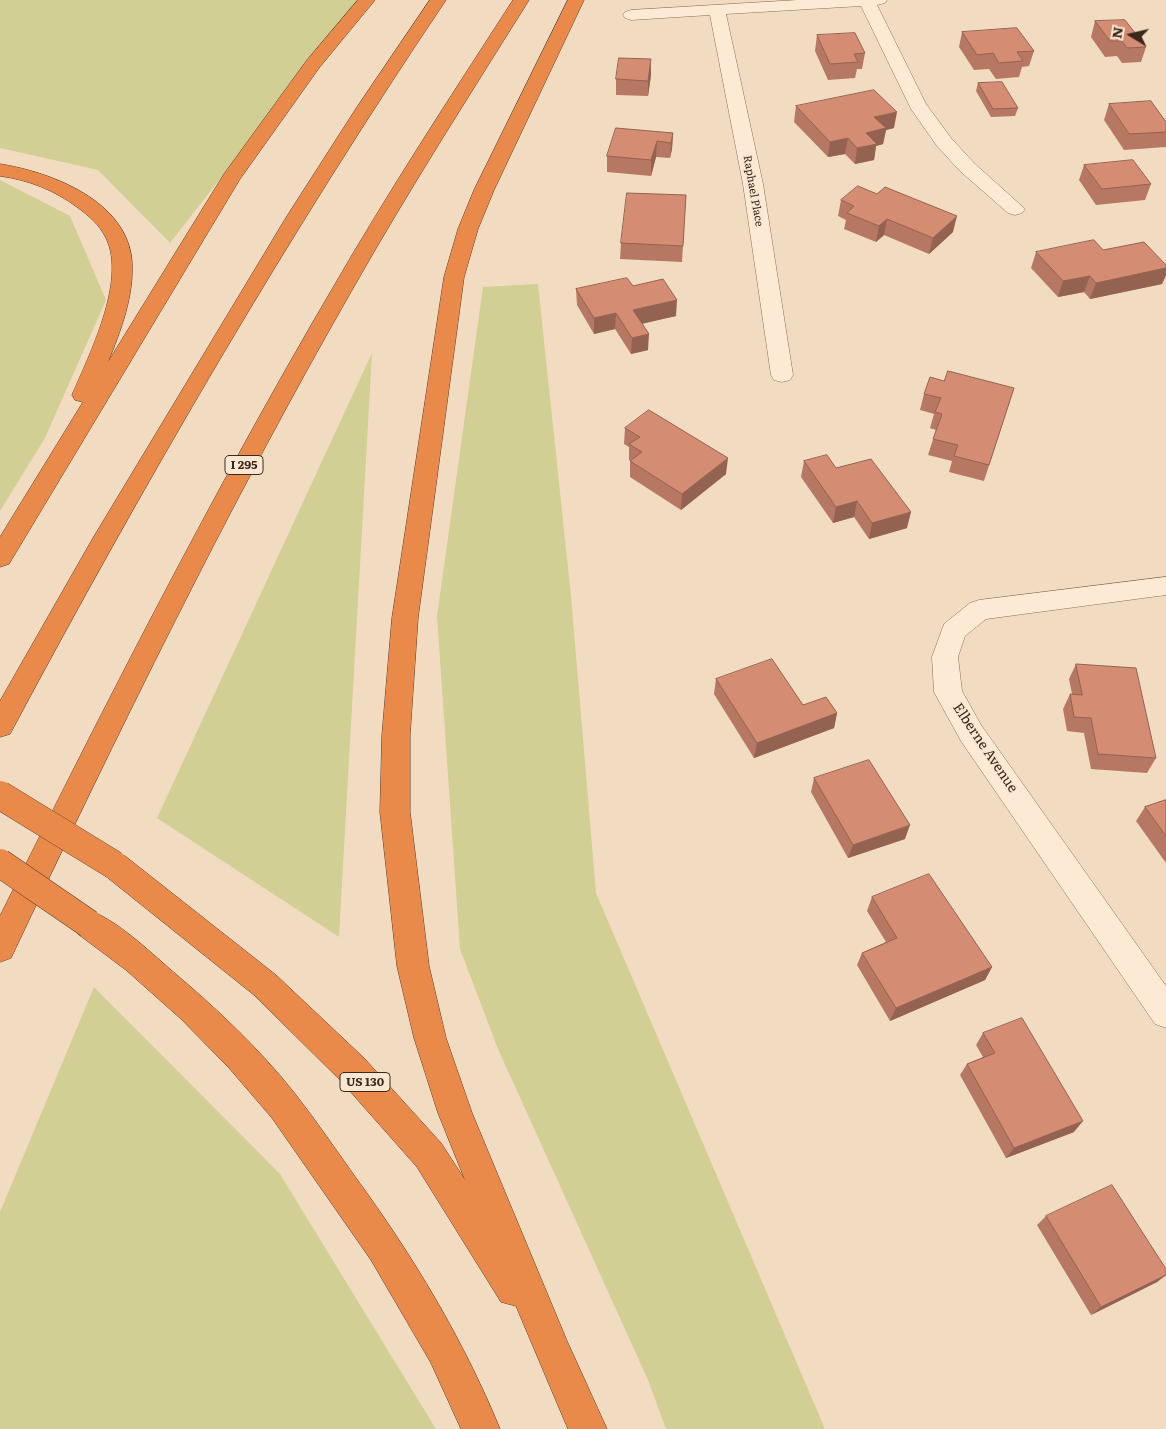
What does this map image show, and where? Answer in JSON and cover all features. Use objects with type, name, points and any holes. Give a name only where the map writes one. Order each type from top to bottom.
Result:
[{"type":"highway","points":[[0,558],[236,171],[312,64],[367,0]]},
{"type":"highway","points":[[0,726],[44,644],[253,285],[327,167],[438,0]]},
{"type":"highway","name":"I 295","points":[[0,948],[96,751],[256,444],[320,328],[375,235],[521,0]]},
{"type":"highway","points":[[554,1354],[455,1113],[430,1038],[413,966],[395,812],[396,735],[405,618],[446,322],[454,277],[468,229],[484,190],[576,0]]},
{"type":"highway","points":[[0,170],[16,172],[59,186],[75,196],[105,220],[115,238],[120,258],[122,278],[118,302],[109,332],[49,478]]},
{"type":"highway","name":"US 130","points":[[0,796],[114,865],[265,985],[352,1069],[429,1155],[554,1354],[588,1429]]},
{"type":"highway","points":[[0,863],[89,924],[137,960],[192,1008],[241,1057],[284,1106],[384,1247],[444,1350],[481,1429]]},
{"type":"street","points":[[866,0],[917,104],[944,142],[967,167],[1015,209]]},
{"type":"street","points":[[631,15],[879,0]]},
{"type":"street","name":"Raphael Place","points":[[717,9],[753,184],[782,375]]},
{"type":"street","name":"Elberne Avenue","points":[[1166,586],[980,610],[953,631],[945,657],[948,692],[971,732],[1166,1013]]},
{"type":"shaded area","points":[[0,0],[359,0],[170,243],[98,170],[0,148]]},
{"type":"shaded area","points":[[0,180],[70,216],[106,300],[45,438],[0,511]]},
{"type":"shaded area","points":[[538,284],[571,596],[596,893],[825,1429],[666,1429],[648,1380],[498,1049],[460,949],[437,616],[483,287]]},
{"type":"shaded area","points":[[372,353],[339,937],[157,818]]},
{"type":"shaded area","points":[[94,987],[280,1174],[436,1429],[0,1429],[0,1212]]},
{"type":"building","points":[[1125,20],[1146,47],[1127,48],[1122,41],[1110,41],[1095,21]]},
{"type":"building","points":[[1017,28],[1034,51],[1017,52],[1023,61],[999,63],[993,53],[977,55],[962,32]]},
{"type":"building","points":[[855,33],[865,53],[854,54],[858,62],[830,64],[817,35]]},
{"type":"building","points":[[619,58],[651,59],[648,81],[616,79]]},
{"type":"building","points":[[1002,82],[1018,108],[993,109],[978,83]]},
{"type":"building","points":[[874,90],[897,112],[874,117],[886,128],[866,133],[877,144],[857,148],[848,138],[830,142],[796,106]]},
{"type":"building","points":[[1151,101],[1166,122],[1166,132],[1129,134],[1109,104]]},
{"type":"building","points":[[616,128],[673,133],[671,143],[657,141],[651,160],[607,156]]},
{"type":"building","points":[[1133,160],[1151,184],[1102,189],[1084,165]]},
{"type":"building","points":[[858,186],[877,194],[885,187],[957,216],[933,238],[887,219],[879,226],[847,213],[854,206],[841,200]]},
{"type":"building","points":[[627,193],[686,195],[683,246],[621,243]]},
{"type":"building","points":[[1094,240],[1103,250],[1144,242],[1166,265],[1166,268],[1096,283],[1090,276],[1063,281],[1036,252]]},
{"type":"building","points":[[627,278],[633,286],[663,279],[677,300],[633,310],[649,334],[632,338],[616,313],[594,318],[576,289]]},
{"type":"building","points":[[948,371],[1014,388],[989,465],[954,456],[958,445],[933,439],[942,414],[935,412],[941,398],[924,394],[930,377],[944,381]]},
{"type":"building","points":[[649,410],[728,458],[682,494],[630,461],[642,452],[629,444],[640,437],[625,428]]},
{"type":"building","points":[[827,455],[836,468],[871,459],[911,512],[872,523],[857,501],[836,507],[804,461]]},
{"type":"building","points":[[772,659],[803,705],[826,697],[837,713],[757,743],[716,679]]},
{"type":"building","points":[[1076,664],[1136,668],[1156,758],[1098,754],[1091,718],[1074,717],[1070,694],[1082,695]]},
{"type":"building","points":[[869,760],[910,825],[853,845],[814,778]]},
{"type":"building","points":[[1166,800],[1166,836],[1145,807]]},
{"type":"building","points":[[929,874],[992,967],[896,1008],[862,953],[897,938],[872,897]]},
{"type":"building","points":[[1022,1018],[1083,1121],[1014,1148],[967,1064],[995,1053],[983,1033]]},
{"type":"building","points":[[1112,1185],[1166,1269],[1166,1275],[1101,1307],[1046,1216]]}]
